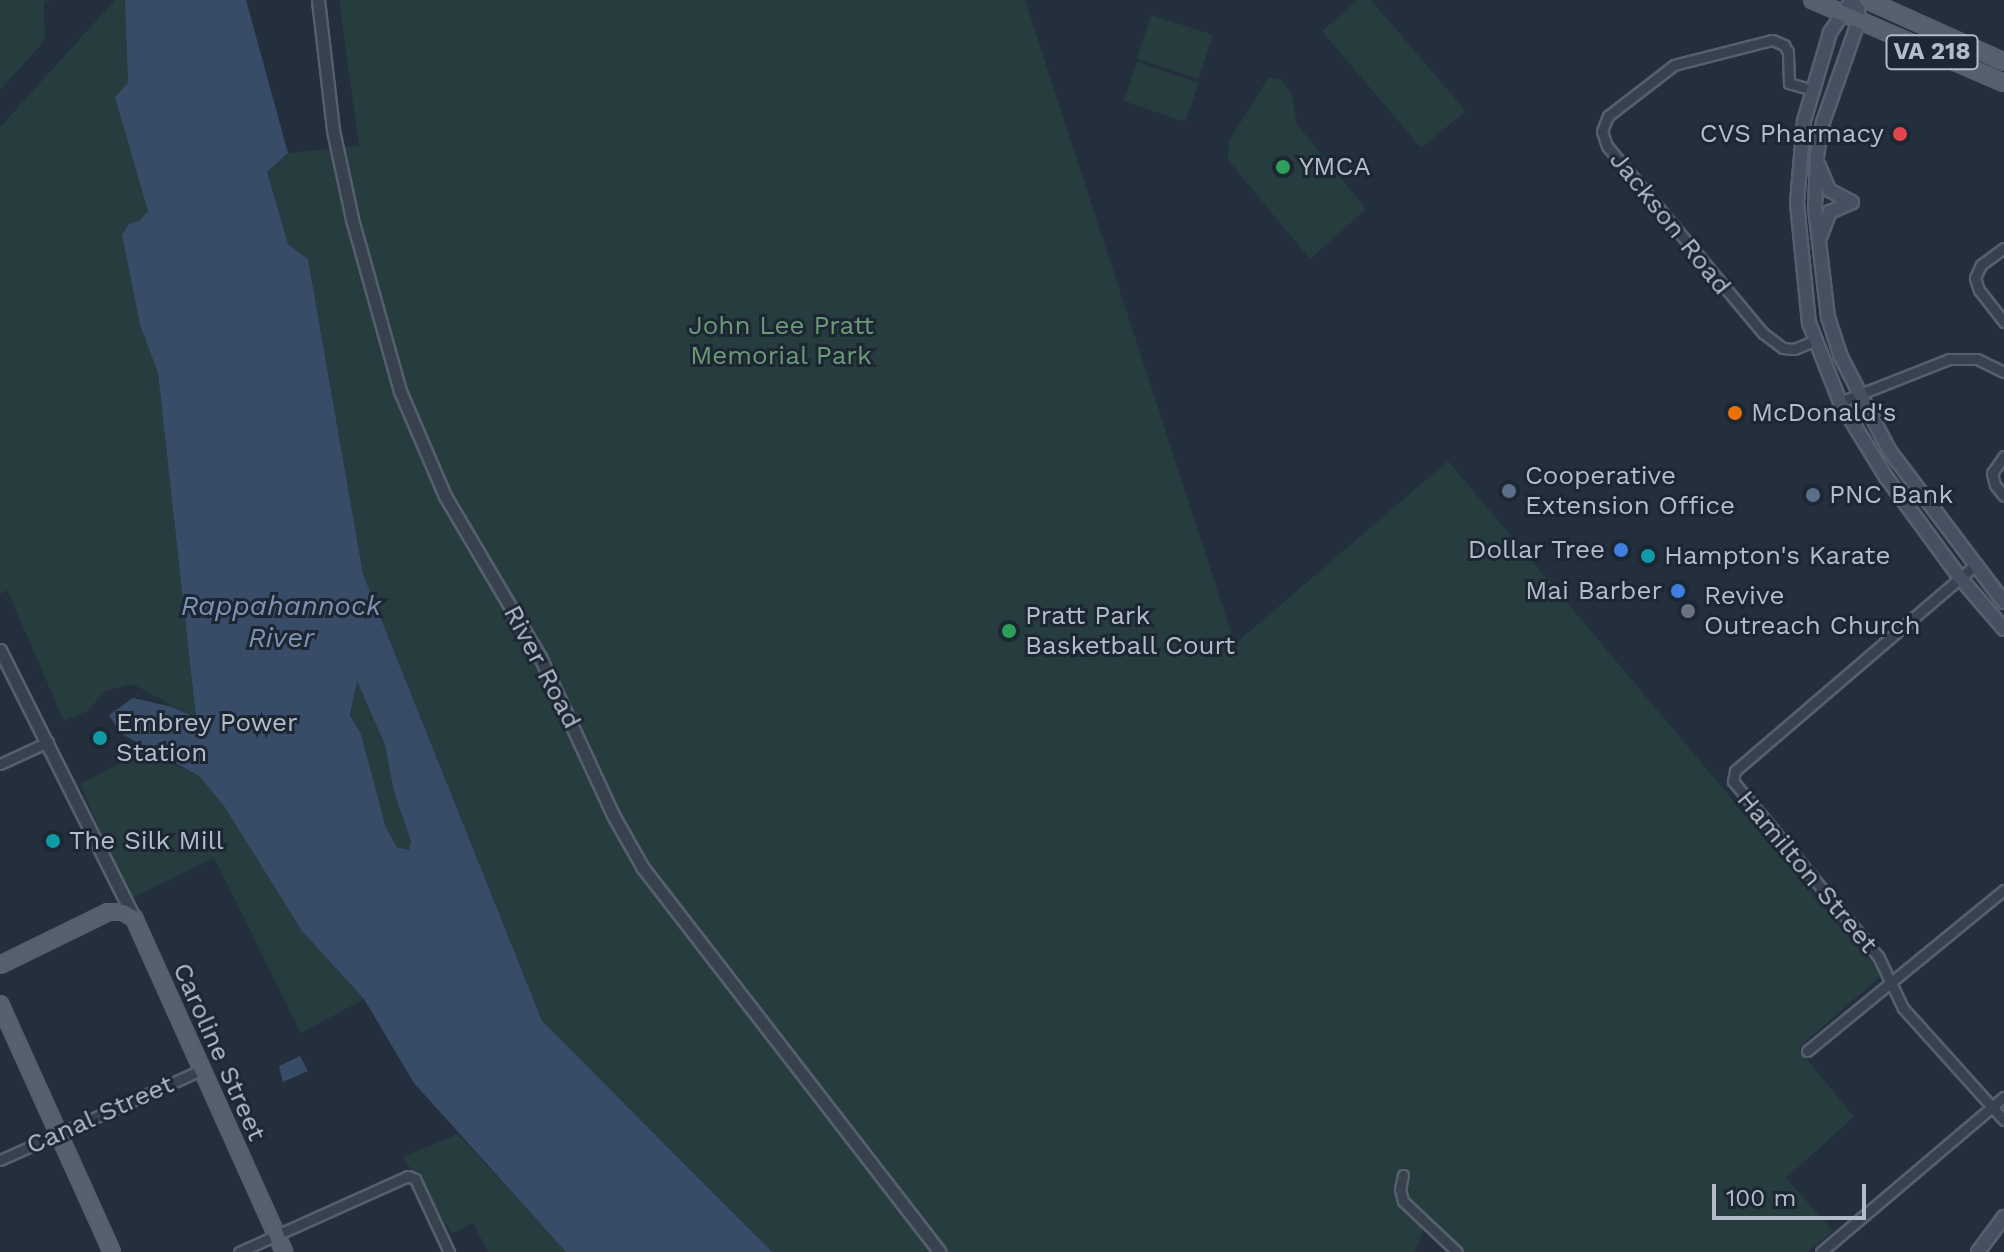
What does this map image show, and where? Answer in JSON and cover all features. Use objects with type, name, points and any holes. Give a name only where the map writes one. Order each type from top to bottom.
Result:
[{"type":"main road","name":"VA 218","points":[[1812,0],[2004,83]]},
{"type":"main road","points":[[2004,602],[1907,479],[1858,394],[1840,355],[1828,317],[1818,244],[1817,156],[1823,122],[1859,20],[1855,0],[1841,12],[1830,33],[1804,121],[1797,203],[1801,271],[1814,341],[1840,402],[1886,477],[1961,579],[2004,629]]},
{"type":"main road","name":"VA 218","points":[[1867,0],[2004,62]]},
{"type":"main road","points":[[1817,156],[1829,190],[1852,202],[1830,212],[1818,244]]},
{"type":"main road","points":[[0,962],[108,912],[123,912],[134,918]]},
{"type":"main road","name":"Caroline Street","points":[[134,918],[284,1252]]},
{"type":"main road","points":[[0,1004],[112,1252]]},
{"type":"main road","points":[[1978,1252],[2004,1217]]},
{"type":"street","name":"River Road","points":[[318,0],[333,130],[352,219],[400,391],[445,496],[541,659],[613,815],[643,868],[940,1252]]},
{"type":"street","name":"Jackson Road","points":[[1813,90],[1789,83],[1788,52],[1784,45],[1772,40],[1674,65],[1608,116],[1602,131],[1607,146],[1763,333],[1783,348],[1794,349],[1814,341]]},
{"type":"street","points":[[2004,248],[1981,265],[1975,278],[1979,290],[2004,322]]},
{"type":"street","points":[[1840,402],[1949,359],[1977,359],[2004,372]]},
{"type":"street","points":[[2004,456],[1992,473],[1995,485],[2004,496]]},
{"type":"street","points":[[1961,579],[1974,566]]},
{"type":"street","name":"Hamilton Street","points":[[1961,579],[1735,771],[1735,787],[1878,956],[1903,1008],[2004,1120]]},
{"type":"street","name":"Caroline Street","points":[[0,650],[134,918]]},
{"type":"street","points":[[0,764],[48,742]]},
{"type":"street","name":"Caroline Street","points":[[108,912],[117,902],[110,873]]},
{"type":"street","points":[[1807,1051],[2004,890]]},
{"type":"street","name":"Canal Street","points":[[0,1160],[201,1070]]},
{"type":"street","points":[[1821,1252],[2004,1097]]},
{"type":"street","points":[[1403,1175],[1400,1189],[1403,1201],[1457,1252]]},
{"type":"street","points":[[239,1252],[405,1177],[415,1179],[449,1252]]},
{"type":"green space","points":[[0,0],[51,0],[44,2],[45,40],[0,90]]},
{"type":"green space","points":[[115,0],[125,0],[128,83],[148,211],[139,221],[129,224],[122,235],[140,324],[158,373],[196,719],[133,684],[106,691],[87,711],[64,721],[7,590],[0,594],[0,127]]},
{"type":"green space","name":"John Lee Pratt Memorial Park","points":[[339,0],[1025,0],[1235,644],[1448,461],[1842,930],[1883,974],[1798,1048],[1854,1117],[1786,1178],[1833,1231],[1808,1252],[1448,1252],[1424,1229],[1415,1252],[772,1252],[542,1021],[363,574],[308,259],[288,244],[266,172],[288,153],[359,146]]},
{"type":"green space","points":[[1358,0],[1371,0],[1466,111],[1421,148],[1322,31]]},
{"type":"green space","points":[[1151,15],[1213,35],[1199,79],[1137,59]]},
{"type":"green space","points":[[1137,62],[1198,83],[1185,122],[1124,101]]},
{"type":"green space","name":"YMCA","points":[[1268,78],[1280,79],[1292,95],[1297,124],[1366,209],[1310,259],[1228,160],[1229,141]]},
{"type":"green space","points":[[357,681],[385,745],[394,792],[411,841],[410,850],[397,847],[386,828],[361,734],[351,715],[354,682]]},
{"type":"green space","points":[[146,750],[199,776],[224,806],[302,931],[364,999],[301,1033],[214,858],[130,899],[80,784]]},
{"type":"green space","points":[[458,1134],[566,1252],[488,1252],[473,1223],[452,1234],[403,1157]]},
{"type":"water","name":"Rappahannock River","points":[[125,0],[246,0],[288,153],[267,172],[288,244],[308,259],[363,574],[542,1021],[772,1252],[566,1252],[414,1083],[364,999],[302,931],[224,806],[199,776],[120,733],[109,715],[133,698],[172,707],[196,718],[158,373],[140,325],[122,235],[129,224],[139,221],[148,211],[115,97],[128,83]],"holes":[[[357,681],[385,745],[394,792],[411,841],[409,850],[397,847],[386,828],[361,734],[350,715]]]},
{"type":"water","points":[[300,1056],[308,1071],[283,1082],[279,1066]]},
{"type":"place","name":"CVS Pharmacy","points":[[1900,134]]},
{"type":"place","name":"YMCA","points":[[1283,167]]},
{"type":"place","name":"McDonald's","points":[[1735,413]]},
{"type":"place","name":"Cooperative Extension Office","points":[[1509,491]]},
{"type":"place","name":"PNC Bank","points":[[1813,495]]},
{"type":"place","name":"Dollar Tree","points":[[1621,550]]},
{"type":"place","name":"Hampton's Karate","points":[[1648,556]]},
{"type":"place","name":"Mai Barber","points":[[1678,591]]},
{"type":"place","name":"Revive Outreach Church","points":[[1688,611]]},
{"type":"place","name":"Pratt Park Basketball Court","points":[[1009,631]]},
{"type":"place","name":"Embrey Power Station","points":[[100,738]]},
{"type":"place","name":"The Silk Mill","points":[[53,841]]}]
